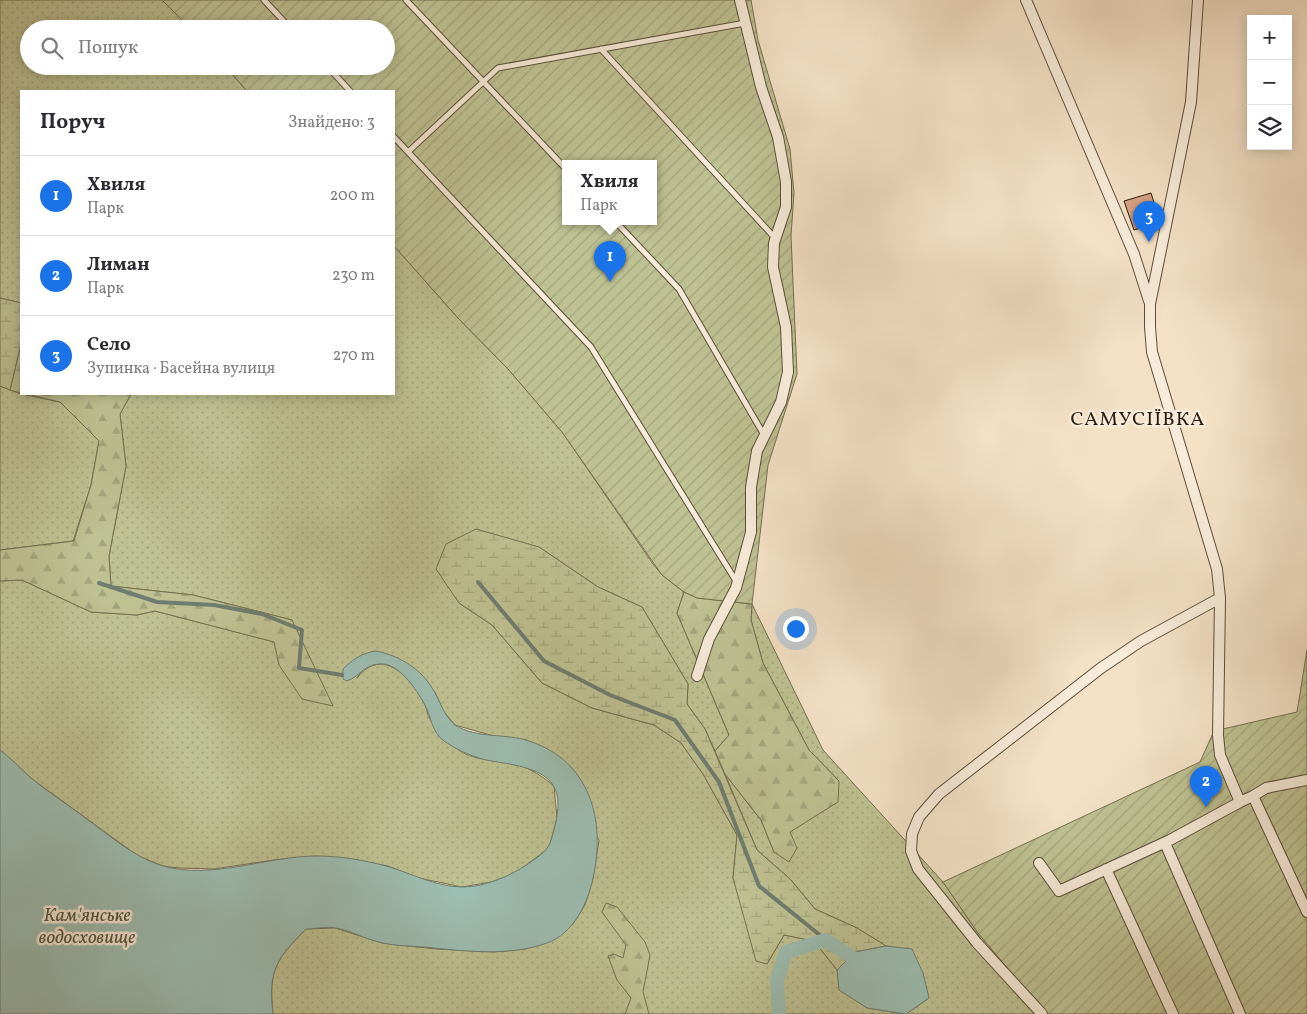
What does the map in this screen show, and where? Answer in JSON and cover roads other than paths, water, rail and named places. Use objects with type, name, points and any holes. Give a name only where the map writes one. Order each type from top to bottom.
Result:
[{"type":"street","points":[[697,676],[709,639],[737,582],[751,532],[751,487],[757,451],[781,402],[788,372],[786,327],[773,267],[776,238],[786,207],[786,182],[778,137],[761,87],[740,0]]},
{"type":"street","points":[[1026,0],[1134,254],[1150,304]]},
{"type":"street","points":[[1198,0],[1191,102],[1150,304],[1152,352],[1217,568],[1220,598],[1218,735],[1220,755],[1240,802]]},
{"type":"street","points":[[1042,1014],[977,943],[918,869],[912,851],[912,834],[919,817],[939,794],[1101,668],[1141,640],[1220,598]]},
{"type":"street","points":[[1039,864],[1059,891],[1165,842],[1266,788],[1307,780]]},
{"type":"street","points":[[1253,796],[1307,912]]},
{"type":"street","points":[[1165,842],[1240,1014]]},
{"type":"street","points":[[1106,869],[1173,1014]]},
{"type":"lane","points":[[264,0],[283,20]]},
{"type":"lane","points":[[406,0],[562,165]]},
{"type":"lane","points":[[408,152],[498,68],[745,23]]},
{"type":"lane","points":[[601,49],[776,238]]},
{"type":"lane","points":[[335,75],[349,90]]},
{"type":"lane","points":[[395,138],[591,347],[737,582]]},
{"type":"lane","points":[[619,225],[679,289],[764,435]]},
{"type":"water","name":"Кам'янське водосховище","points":[[376,651],[394,656],[418,671],[430,685],[446,714],[455,725],[482,734],[529,741],[550,750],[567,763],[579,778],[589,795],[595,814],[596,856],[591,888],[578,916],[564,933],[547,943],[532,947],[486,952],[388,944],[332,927],[306,929],[287,949],[276,967],[272,987],[273,1014],[0,1014],[0,750],[37,783],[122,845],[152,862],[182,870],[221,869],[298,857],[334,857],[378,864],[443,885],[471,887],[505,877],[543,853],[551,842],[558,812],[558,799],[554,787],[549,780],[532,770],[472,756],[444,741],[434,729],[425,705],[417,691],[406,677],[393,667],[385,664],[373,665],[347,681],[343,679],[343,669],[350,662],[362,655]]},
{"type":"water","points":[[886,946],[912,949],[923,973],[929,998],[906,1014],[867,1008],[839,990],[837,970],[855,952]]},
{"type":"waterway","points":[[478,582],[544,661],[610,695],[675,720],[719,782],[759,886],[826,940]]},
{"type":"waterway","points":[[99,583],[157,602],[214,605],[262,614],[302,630],[299,668],[342,675]]},
{"type":"waterway","points":[[779,1014],[777,980],[786,952],[826,940],[867,967]]},
{"type":"place","name":"Село","points":[[1149,242]]},
{"type":"place","name":"Хвиля","points":[[610,282]]},
{"type":"place","name":"Лиман","points":[[1206,807]]},
{"type":"district","name":"САМУСІЇВКА","points":[[1138,420]]}]
